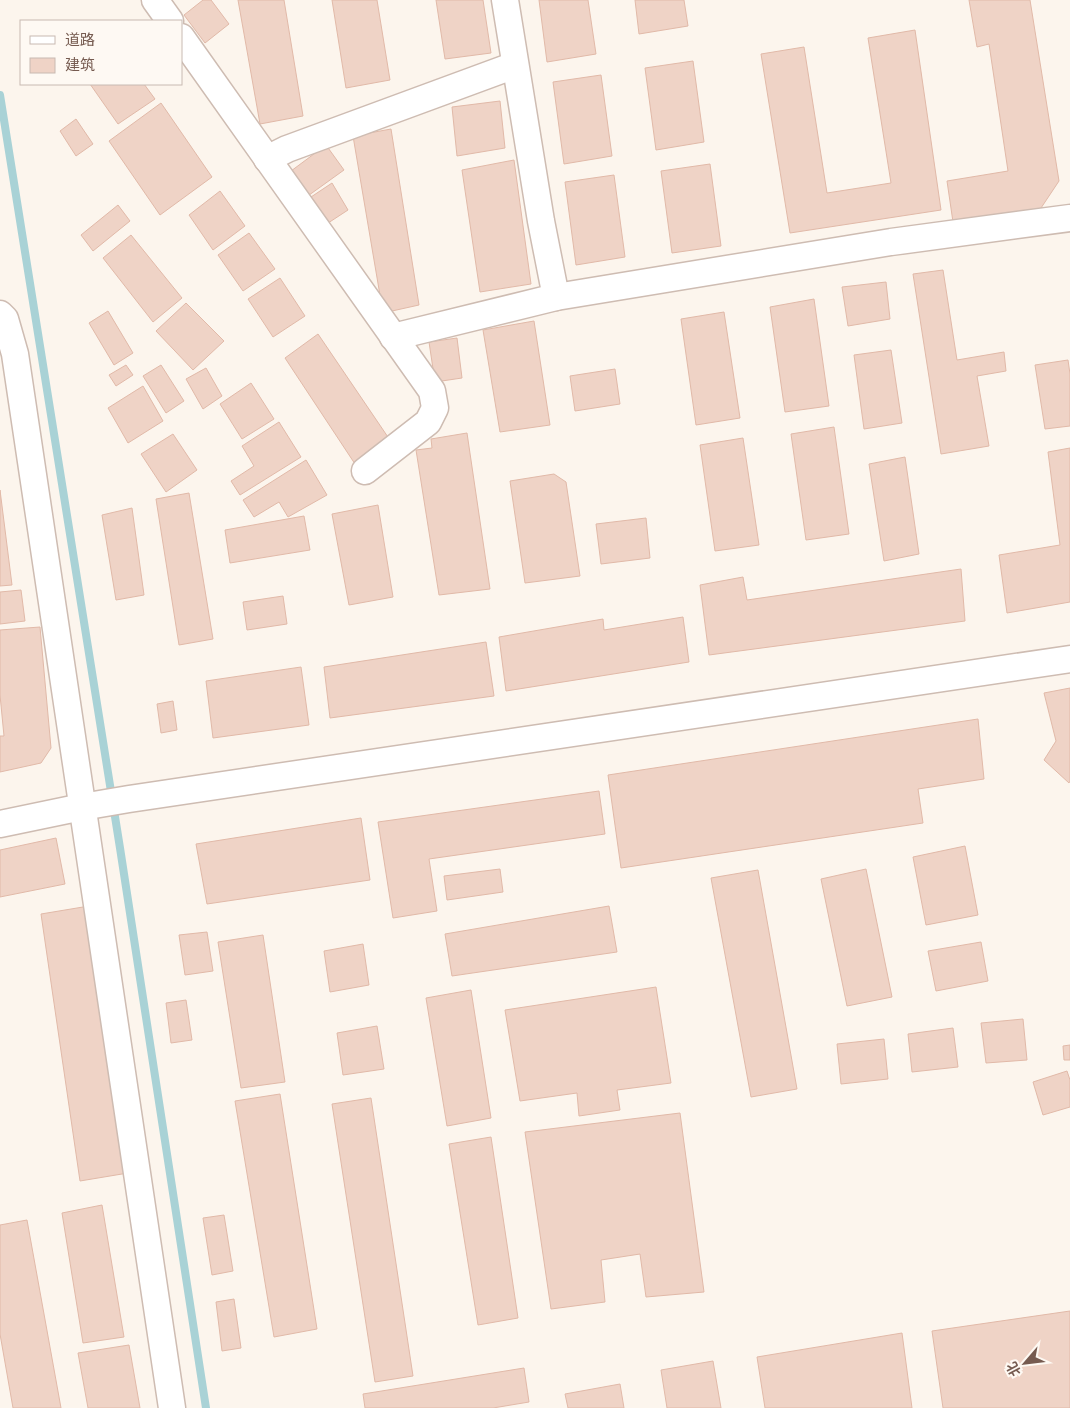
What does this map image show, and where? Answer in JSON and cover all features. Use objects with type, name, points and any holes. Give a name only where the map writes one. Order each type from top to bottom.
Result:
[{"type":"street","points":[[155,0],[169,20]]},
{"type":"street","points":[[504,0],[556,297]]},
{"type":"street","points":[[182,38],[432,391],[434,408],[428,422],[365,471]]},
{"type":"street","points":[[267,159],[286,149],[515,66]]},
{"type":"street","points":[[393,337],[556,297],[890,242],[1070,218]]},
{"type":"street","points":[[0,314],[5,319],[15,354],[89,806],[172,1408]]},
{"type":"street","points":[[0,824],[89,806],[1070,659]]},
{"type":"building","points":[[203,0],[211,0],[229,24],[205,43],[184,15]]},
{"type":"building","points":[[238,0],[284,0],[303,116],[260,124]]},
{"type":"building","points":[[332,0],[377,0],[390,80],[346,88]]},
{"type":"building","points":[[436,0],[483,0],[491,53],[445,59]]},
{"type":"building","points":[[539,0],[588,0],[596,54],[547,62]]},
{"type":"building","points":[[635,0],[684,0],[688,26],[639,34]]},
{"type":"building","points":[[969,0],[1030,0],[1059,181],[1039,211],[953,222],[947,181],[1008,171],[989,44],[977,47]]},
{"type":"building","points":[[915,30],[941,210],[790,233],[761,54],[804,47],[827,193],[891,183],[868,38]]},
{"type":"building","points":[[693,61],[704,142],[656,150],[645,68]]},
{"type":"building","points":[[601,75],[612,156],[564,164],[553,82]]},
{"type":"building","points":[[91,85],[145,85],[155,99],[118,124]]},
{"type":"building","points":[[500,101],[505,148],[457,156],[452,107]]},
{"type":"building","points":[[161,103],[212,177],[160,215],[109,141]]},
{"type":"building","points":[[76,119],[93,144],[76,156],[60,131]]},
{"type":"building","points":[[391,129],[419,305],[383,313],[353,136]]},
{"type":"building","points":[[326,145],[344,170],[305,198],[287,174]]},
{"type":"building","points":[[514,160],[531,284],[480,292],[462,170]]},
{"type":"building","points":[[710,164],[721,246],[672,253],[661,171]]},
{"type":"building","points":[[614,175],[625,257],[576,265],[565,182]]},
{"type":"building","points":[[332,183],[348,210],[322,227],[305,201]]},
{"type":"building","points":[[220,191],[245,226],[213,250],[189,215]]},
{"type":"building","points":[[118,205],[130,221],[93,251],[81,235]]},
{"type":"building","points":[[249,233],[275,269],[243,291],[218,255]]},
{"type":"building","points":[[131,235],[182,298],[153,322],[103,258]]},
{"type":"building","points":[[943,270],[957,360],[1004,352],[1006,371],[977,376],[989,446],[941,454],[913,274]]},
{"type":"building","points":[[280,278],[305,316],[273,337],[248,299]]},
{"type":"building","points":[[886,282],[890,319],[848,326],[842,287]]},
{"type":"building","points":[[814,299],[829,406],[785,412],[770,307]]},
{"type":"building","points":[[186,303],[224,341],[193,370],[156,331]]},
{"type":"building","points":[[108,311],[133,353],[114,365],[89,323]]},
{"type":"building","points":[[724,312],[740,418],[696,425],[681,319]]},
{"type":"building","points":[[534,321],[550,425],[500,432],[483,330]]},
{"type":"building","points":[[318,334],[392,443],[357,467],[285,358]]},
{"type":"building","points":[[457,338],[462,378],[435,382],[429,342]]},
{"type":"building","points":[[891,350],[902,423],[864,429],[854,355]]},
{"type":"building","points":[[1068,360],[1070,374],[1070,426],[1045,429],[1035,365]]},
{"type":"building","points":[[126,365],[133,375],[116,386],[109,375]]},
{"type":"building","points":[[161,365],[184,401],[166,413],[143,376]]},
{"type":"building","points":[[206,368],[222,396],[203,409],[186,379]]},
{"type":"building","points":[[615,369],[620,404],[575,411],[570,376]]},
{"type":"building","points":[[251,383],[274,419],[242,439],[220,404]]},
{"type":"building","points":[[143,386],[163,421],[128,443],[108,408]]},
{"type":"building","points":[[279,422],[301,457],[240,495],[231,481],[254,466],[242,446]]},
{"type":"building","points":[[834,427],[849,534],[806,540],[791,434]]},
{"type":"building","points":[[467,433],[490,589],[439,595],[416,450],[432,448],[431,439]]},
{"type":"building","points":[[173,434],[197,470],[166,492],[141,454]]},
{"type":"building","points":[[743,438],[759,545],[715,551],[700,445]]},
{"type":"building","points":[[1070,448],[1070,602],[1007,613],[999,555],[1060,545],[1048,452]]},
{"type":"building","points":[[905,457],[919,554],[884,561],[869,464]]},
{"type":"building","points":[[306,460],[327,495],[288,517],[279,502],[254,517],[243,500]]},
{"type":"building","points":[[554,474],[566,482],[580,576],[525,583],[510,481]]},
{"type":"building","points":[[0,490],[12,585],[0,586]]},
{"type":"building","points":[[189,493],[213,639],[179,645],[156,499]]},
{"type":"building","points":[[378,505],[393,597],[349,605],[332,514]]},
{"type":"building","points":[[132,508],[144,595],[116,600],[102,515]]},
{"type":"building","points":[[304,516],[310,550],[230,563],[225,530]]},
{"type":"building","points":[[646,518],[650,558],[601,564],[596,524]]},
{"type":"building","points":[[961,569],[965,621],[709,655],[700,585],[743,577],[747,600]]},
{"type":"building","points":[[21,590],[25,621],[0,624],[0,592]]},
{"type":"building","points":[[283,596],[287,624],[247,630],[243,602]]},
{"type":"building","points":[[683,617],[689,662],[506,691],[499,637],[603,619],[604,630]]},
{"type":"building","points":[[40,627],[51,748],[41,763],[0,772],[0,736],[4,736],[0,695],[0,630]]},
{"type":"building","points":[[486,642],[494,696],[330,718],[324,667]]},
{"type":"building","points":[[301,667],[309,725],[213,738],[206,681]]},
{"type":"building","points":[[1070,688],[1069,783],[1044,760],[1056,741],[1044,693]]},
{"type":"building","points":[[173,701],[177,730],[161,733],[157,704]]},
{"type":"building","points":[[978,719],[984,779],[918,789],[923,823],[621,868],[608,775]]},
{"type":"building","points":[[599,791],[605,834],[429,859],[437,911],[393,918],[378,822]]},
{"type":"building","points":[[361,818],[370,880],[207,904],[196,844]]},
{"type":"building","points":[[56,838],[65,884],[0,897],[0,850]]},
{"type":"building","points":[[965,846],[978,915],[926,925],[913,857]]},
{"type":"building","points":[[500,869],[503,892],[447,900],[444,876]]},
{"type":"building","points":[[866,869],[892,997],[847,1006],[821,879]]},
{"type":"building","points":[[758,870],[797,1089],[751,1097],[711,878]]},
{"type":"building","points":[[89,906],[128,1173],[80,1181],[41,914]]},
{"type":"building","points":[[609,906],[617,952],[452,976],[445,934]]},
{"type":"building","points":[[207,932],[213,971],[185,975],[179,935]]},
{"type":"building","points":[[263,935],[285,1082],[241,1088],[218,942]]},
{"type":"building","points":[[981,942],[988,981],[936,991],[928,951]]},
{"type":"building","points":[[363,944],[369,985],[330,992],[324,951]]},
{"type":"building","points":[[656,987],[671,1083],[617,1090],[620,1110],[579,1116],[577,1093],[520,1101],[505,1010]]},
{"type":"building","points":[[471,990],[491,1118],[447,1126],[426,998]]},
{"type":"building","points":[[186,1000],[192,1040],[171,1043],[166,1003]]},
{"type":"building","points":[[1023,1019],[1027,1060],[986,1063],[981,1023]]},
{"type":"building","points":[[377,1026],[384,1069],[343,1075],[337,1033]]},
{"type":"building","points":[[953,1028],[958,1067],[912,1072],[908,1034]]},
{"type":"building","points":[[884,1039],[888,1079],[841,1084],[837,1044]]},
{"type":"building","points":[[1070,1045],[1070,1060],[1064,1060],[1063,1046]]},
{"type":"building","points":[[1067,1071],[1070,1080],[1070,1107],[1043,1115],[1033,1082]]},
{"type":"building","points":[[280,1094],[317,1329],[274,1337],[235,1101]]},
{"type":"building","points":[[371,1098],[413,1376],[375,1382],[332,1104]]},
{"type":"building","points":[[680,1113],[704,1292],[646,1297],[640,1254],[601,1260],[605,1302],[551,1309],[525,1132]]},
{"type":"building","points":[[491,1137],[518,1318],[478,1325],[449,1144]]},
{"type":"building","points":[[102,1205],[124,1337],[83,1343],[62,1213]]},
{"type":"building","points":[[224,1215],[233,1271],[212,1275],[203,1218]]},
{"type":"building","points":[[27,1220],[61,1408],[13,1408],[0,1334],[0,1225]]},
{"type":"building","points":[[234,1299],[241,1348],[222,1351],[216,1302]]},
{"type":"building","points":[[1070,1311],[1070,1408],[943,1408],[932,1331]]},
{"type":"building","points":[[902,1333],[912,1408],[765,1408],[757,1357]]},
{"type":"building","points":[[129,1345],[140,1408],[88,1408],[78,1353]]},
{"type":"building","points":[[713,1361],[721,1408],[667,1408],[661,1370]]},
{"type":"building","points":[[524,1368],[529,1402],[493,1408],[365,1408],[363,1394]]},
{"type":"building","points":[[620,1384],[624,1408],[568,1408],[565,1394]]},
{"type":"waterway","points":[[0,95],[120,848],[206,1408]]}]
